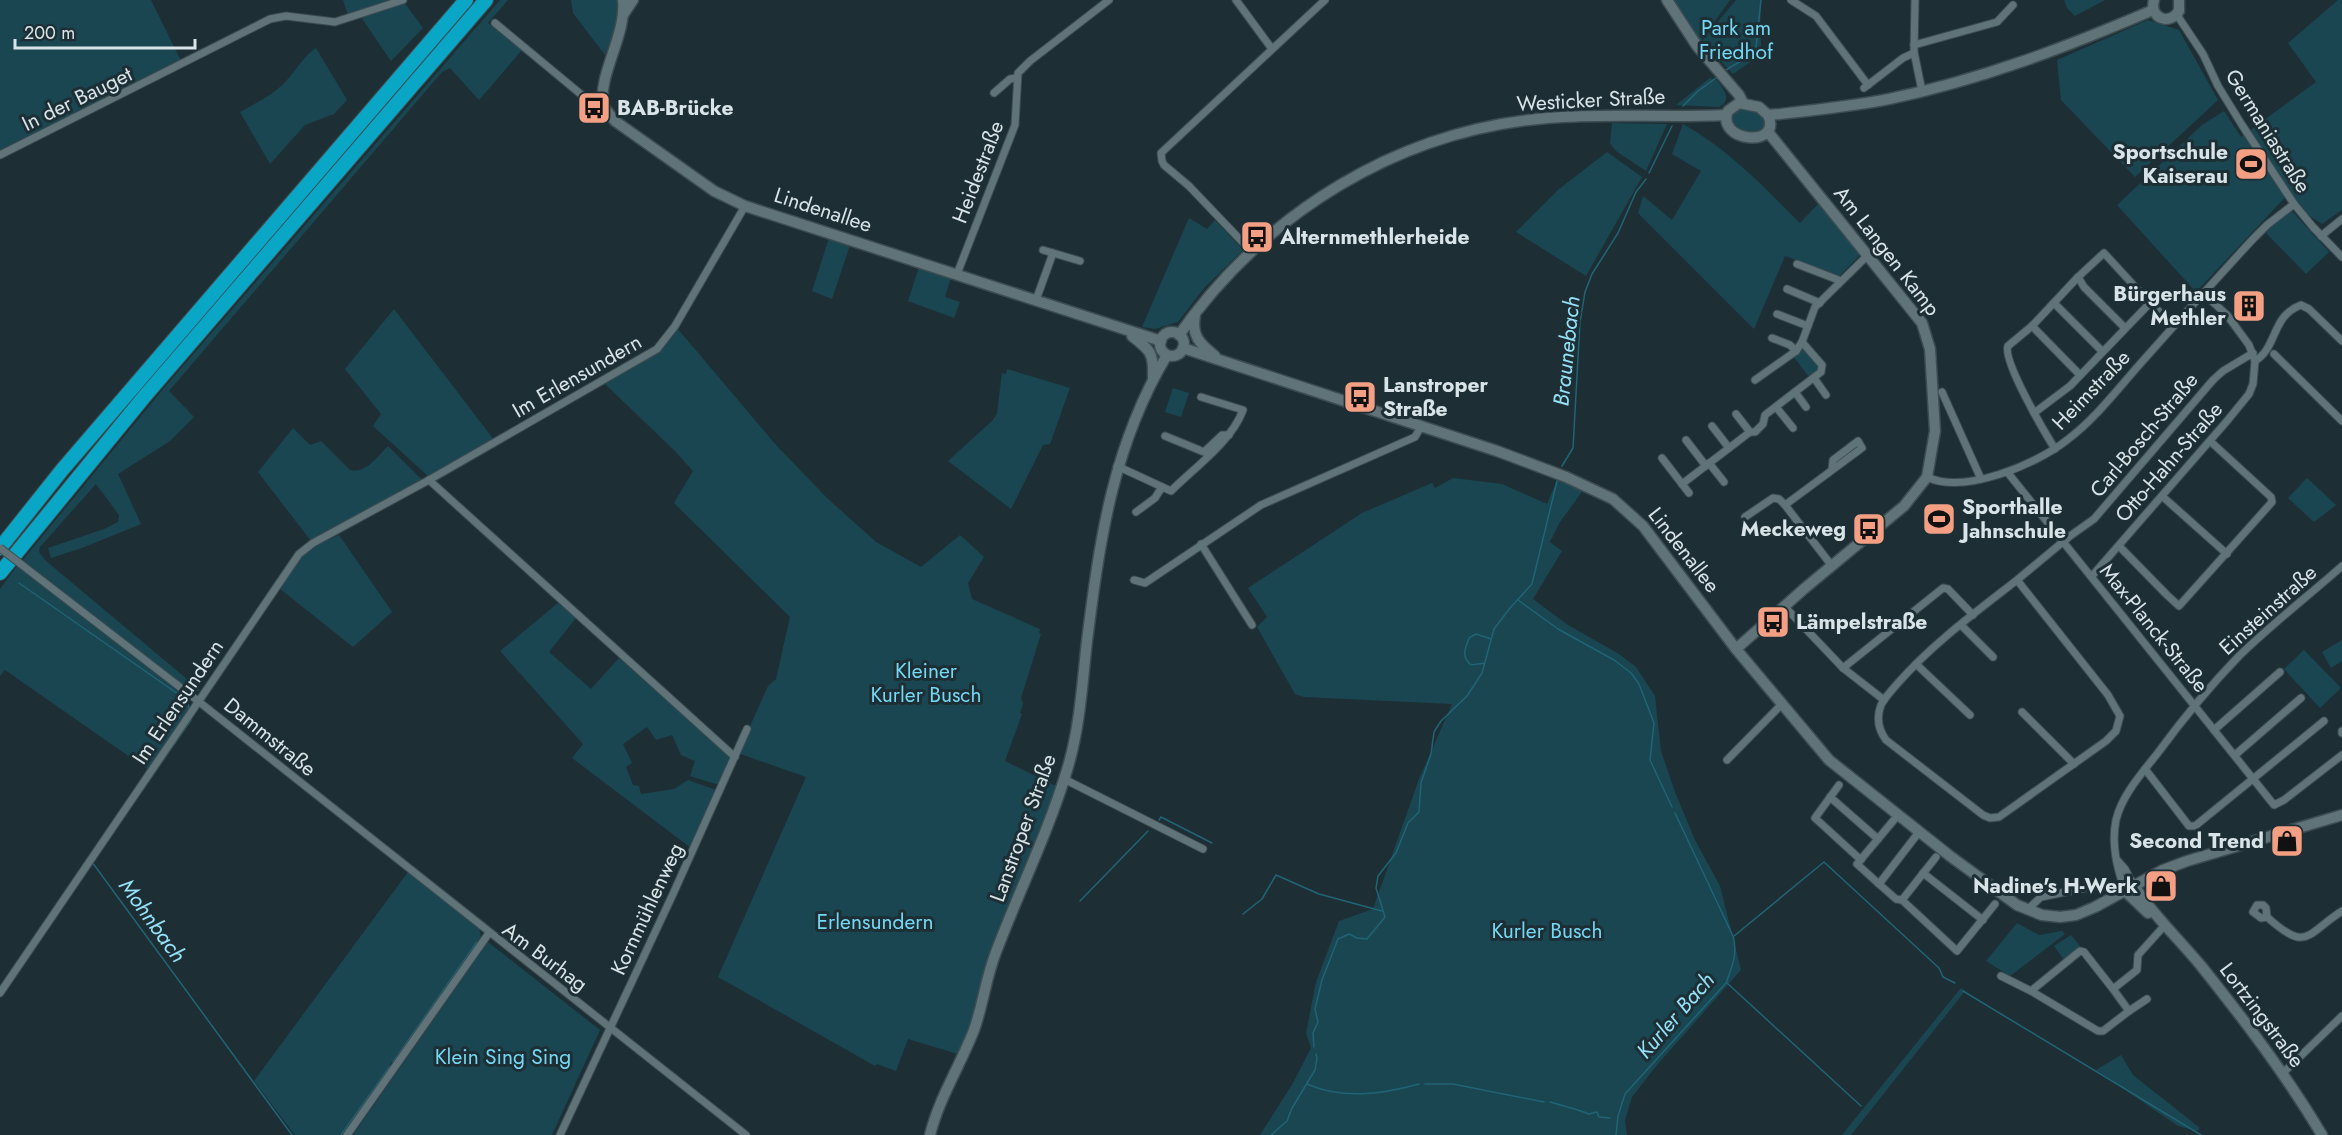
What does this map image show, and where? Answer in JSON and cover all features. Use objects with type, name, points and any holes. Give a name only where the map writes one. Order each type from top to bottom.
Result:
[{"type":"highway","points":[[0,548],[62,470],[466,0]]},
{"type":"highway","points":[[0,573],[144,397],[486,0]]},
{"type":"street","name":"In der Bauget","points":[[0,155],[270,20],[286,16],[335,22],[403,0]]},
{"type":"street","points":[[495,23],[583,96],[595,102],[603,102],[604,88],[623,15],[623,0]]},
{"type":"street","points":[[623,15],[633,0]]},
{"type":"street","name":"Heidestraße","points":[[994,93],[1010,79],[1016,78],[1030,61],[1109,0]]},
{"type":"street","points":[[1236,0],[1272,49]]},
{"type":"street","points":[[1251,251],[1189,186],[1164,165],[1160,156],[1165,148],[1325,0]]},
{"type":"street","points":[[1667,0],[1697,46],[1739,95],[1743,103]]},
{"type":"street","points":[[1791,0],[1816,16],[1866,87],[1914,53]]},
{"type":"street","points":[[1915,0],[1914,53],[1922,90]]},
{"type":"street","points":[[1768,114],[1852,105],[1922,90],[2029,60],[2153,5],[2157,16],[2164,20],[2171,19],[2177,15],[2180,7],[2179,0]]},
{"type":"street","points":[[1914,45],[1997,22],[2013,5]]},
{"type":"street","name":"Germaniastraße","points":[[2177,15],[2203,54],[2218,86],[2242,125],[2294,204],[2342,257]]},
{"type":"street","name":"Heidestraße","points":[[957,274],[1015,125],[1016,78]]},
{"type":"street","name":"Lindenallee","points":[[603,102],[606,111],[615,121],[714,191],[745,206],[1161,341]]},
{"type":"street","points":[[1743,103],[1759,107],[1768,114],[1770,124],[1768,132],[1762,137],[1754,138],[1736,133],[1727,125],[1726,115],[1731,107],[1743,103]]},
{"type":"street","name":"Westicker Straße","points":[[1179,335],[1211,292],[1251,251],[1295,214],[1332,188],[1374,165],[1453,135],[1504,124],[1548,118],[1726,115]]},
{"type":"street","name":"Am Langen Kamp","points":[[1737,649],[1784,606],[1907,503],[1927,477],[1935,431],[1929,340],[1922,323],[1768,132]]},
{"type":"street","name":"Heimstraße","points":[[1927,477],[1944,483],[1981,479],[2008,472],[2055,449],[2089,420],[2267,225],[2294,204]]},
{"type":"street","name":"Im Erlensundern","points":[[0,993],[299,554],[313,543],[429,480],[657,349],[670,333],[745,206]]},
{"type":"street","points":[[2321,236],[2342,219]]},
{"type":"street","points":[[1043,250],[1080,261]]},
{"type":"street","points":[[1036,300],[1053,253]]},
{"type":"street","points":[[2055,449],[2034,413],[2006,352],[2011,344],[2032,326],[2104,253],[2150,303],[2174,325]]},
{"type":"street","points":[[1755,380],[1796,351],[1802,342],[1815,307],[1868,255]]},
{"type":"street","points":[[1797,264],[1841,281]]},
{"type":"street","points":[[2078,277],[2084,287],[2125,328]]},
{"type":"street","points":[[1787,289],[1820,303]]},
{"type":"street","name":"Otto-Hahn-Straße","points":[[2092,576],[2210,441],[2249,394],[2253,384],[2255,361],[2253,353],[2237,326],[2203,293]]},
{"type":"street","points":[[2054,303],[2102,351]]},
{"type":"street","points":[[2034,413],[2059,396],[2150,303]]},
{"type":"street","name":"Otto-Hahn-Straße","points":[[2255,361],[2268,350],[2279,323],[2293,309],[2301,305],[2309,309],[2342,340]]},
{"type":"street","points":[[1196,312],[1193,325],[1196,337],[1201,345],[1220,360]]},
{"type":"street","points":[[1777,314],[1808,326]]},
{"type":"street","points":[[2032,326],[2080,375]]},
{"type":"street","name":"Lindenallee","points":[[1127,331],[1150,351],[1154,365],[1153,377]]},
{"type":"street","points":[[1168,333],[1179,335],[1184,341],[1184,348],[1178,355],[1167,355],[1162,349],[1161,341],[1168,333]]},
{"type":"street","points":[[1772,338],[1790,345],[1796,351]]},
{"type":"street","points":[[1682,484],[1750,432],[1755,432],[1760,428],[1765,415],[1821,372],[1823,368],[1802,342]]},
{"type":"street","name":"Lindenallee","points":[[1184,348],[1422,425],[1559,474],[1595,489],[1620,504],[1644,526],[1737,649],[1829,760],[1919,832],[2010,900],[2027,910]]},
{"type":"street","name":"Carl-Bosch-Straße","points":[[1884,700],[1916,664],[1972,615],[2094,519],[2213,380],[2223,371],[2253,353]]},
{"type":"street","points":[[2274,354],[2342,421]]},
{"type":"street","name":"Lanstroper Straße","points":[[930,1135],[975,1027],[995,953],[1050,823],[1064,779],[1077,734],[1107,506],[1117,466],[1133,420],[1153,377],[1167,355]]},
{"type":"street","points":[[1814,378],[1826,395]]},
{"type":"street","points":[[1794,392],[1806,407]]},
{"type":"street","points":[[1942,392],[1981,479]]},
{"type":"street","points":[[1117,466],[1171,491],[1207,453],[1229,435],[1238,424],[1243,411],[1201,397]]},
{"type":"street","points":[[1776,406],[1793,428]]},
{"type":"street","points":[[1737,414],[1750,432]]},
{"type":"street","points":[[1134,580],[1145,583],[1261,505],[1288,491],[1415,437],[1422,425]]},
{"type":"street","points":[[1712,426],[1729,448]]},
{"type":"street","points":[[1165,436],[1207,453]]},
{"type":"street","points":[[1686,440],[1724,482]]},
{"type":"street","points":[[1785,505],[1862,448],[1858,441],[1833,460],[1832,470]]},
{"type":"street","points":[[2119,546],[2179,606],[2226,554],[2272,499],[2210,441]]},
{"type":"street","points":[[1662,458],[1689,493]]},
{"type":"street","name":"Max-Planck-Straße","points":[[2008,472],[2274,805],[2342,755]]},
{"type":"street","points":[[429,480],[735,757]]},
{"type":"street","points":[[1136,512],[1155,498],[1162,487]]},
{"type":"street","points":[[2162,496],[2226,554]]},
{"type":"street","points":[[1745,517],[1773,498],[1778,499],[1832,566]]},
{"type":"street","points":[[1201,544],[1252,625]]},
{"type":"street","name":"Dammstraße","points":[[0,548],[198,701],[489,933]]},
{"type":"street","name":"Einsteinstraße","points":[[2129,888],[2118,871],[2114,842],[2117,817],[2129,792],[2194,705],[2259,638],[2341,568]]},
{"type":"street","points":[[1784,606],[1843,668],[1884,700],[1878,717],[1878,725],[1886,740],[1983,815],[1990,818],[1999,817],[2106,741],[2116,731],[2120,716],[2108,695],[2017,580]]},
{"type":"street","points":[[1843,668],[1943,588],[1948,589],[1972,615]]},
{"type":"street","points":[[1961,626],[1993,657]]},
{"type":"street","points":[[1916,664],[1970,716]]},
{"type":"street","points":[[2214,730],[2280,672]]},
{"type":"street","points":[[2235,755],[2301,698]]},
{"type":"street","points":[[1726,760],[1782,704]]},
{"type":"street","points":[[2022,712],[2074,764]]},
{"type":"street","points":[[2145,769],[2189,826],[2196,826],[2324,721]]},
{"type":"street","name":"Kornmühlenweg","points":[[560,1135],[747,729]]},
{"type":"street","points":[[1064,779],[1203,849]]},
{"type":"street","points":[[1839,785],[1815,815],[1816,819],[1861,860]]},
{"type":"street","points":[[1830,797],[1878,839]]},
{"type":"street","points":[[2099,885],[2041,897],[2027,910],[2042,915],[2069,916],[2095,907],[2187,861],[2342,814]]},
{"type":"street","points":[[1898,815],[1857,864],[1896,899],[1902,900],[1957,951],[1995,904]]},
{"type":"street","points":[[1879,884],[1919,832]]},
{"type":"street","points":[[1902,900],[1936,856]]},
{"type":"street","points":[[1923,873],[1983,920]]},
{"type":"street","name":"Lortzingstraße","points":[[2129,888],[2138,905],[2164,924],[2203,968],[2286,1071],[2322,1135]]},
{"type":"street","points":[[2267,917],[2287,934],[2299,937],[2311,934],[2342,911]]},
{"type":"street","points":[[2113,989],[2137,970],[2138,955],[2164,924]]},
{"type":"street","name":"Am Burhag","points":[[347,1135],[489,933],[746,1135]]},
{"type":"street","points":[[2031,991],[2080,951],[2084,952],[2129,1011]]},
{"type":"street","points":[[2001,976],[2098,1031],[2103,1031],[2147,999]]},
{"type":"street","points":[[2286,1071],[2342,1016]]},
{"type":"green space","points":[[0,0],[151,0],[181,61],[0,152]]},
{"type":"green space","points":[[343,0],[395,0],[348,15]]},
{"type":"green space","points":[[500,0],[508,0],[488,23],[522,50],[479,100],[450,68],[442,72],[169,391],[194,417],[170,441],[118,474],[141,524],[51,558],[48,548],[118,522],[119,515],[96,484],[40,547],[39,552],[45,560],[200,690],[193,694],[22,561],[164,388]]},
{"type":"green space","points":[[571,0],[618,0],[617,21],[605,55],[573,13]]},
{"type":"green space","points":[[1672,0],[1730,0],[1700,42]]},
{"type":"green space","name":"Park am Friedhof","points":[[1736,0],[1761,0],[1762,54],[1733,74],[1702,41]]},
{"type":"green space","points":[[2064,0],[2105,0],[2075,16],[2067,8]]},
{"type":"green space","name":"Sportschule Kaiserau","points":[[2338,0],[2342,0],[2342,210],[2322,224],[2308,215],[2290,192],[2196,292],[2117,205],[2202,125],[2224,111],[2241,137],[2316,82],[2288,43]]},
{"type":"green space","points":[[404,2],[423,28],[391,61],[361,17]]},
{"type":"green space","points":[[2148,20],[2179,30],[2218,100],[2135,177],[2061,100],[2057,60]]},
{"type":"green space","points":[[316,48],[347,100],[334,114],[305,125],[270,164],[240,112],[277,90],[307,55]]},
{"type":"green space","points":[[1710,78],[1717,80],[1724,91],[1726,98],[1723,104],[1719,107],[1676,105]]},
{"type":"green space","points":[[1738,107],[1759,112],[1767,123],[1759,135],[1734,129],[1729,116]]},
{"type":"green space","points":[[1612,123],[1667,124],[1646,171],[1616,151],[1610,143]]},
{"type":"green space","points":[[1683,124],[1730,157],[1800,223],[1820,202],[1856,246],[1859,256],[1839,276],[1785,256],[1754,329],[1638,213],[1643,196],[1672,220],[1701,171],[1672,154]]},
{"type":"green space","points":[[1607,152],[1642,177],[1586,276],[1516,232],[1559,189]]},
{"type":"green space","points":[[2291,210],[2329,252],[2306,274],[2266,233],[2286,211]]},
{"type":"green space","points":[[1189,218],[1207,229],[1215,220],[1243,250],[1204,288],[1178,322],[1155,329],[1142,327]]},
{"type":"green space","points":[[829,238],[850,245],[832,299],[812,291]]},
{"type":"green space","points":[[919,267],[951,277],[945,297],[960,302],[954,318],[908,301]]},
{"type":"green space","points":[[394,309],[494,440],[428,476],[373,426],[381,414],[345,369]]},
{"type":"green space","name":"Kleiner Kurler Busch","points":[[677,328],[776,445],[827,498],[876,542],[921,567],[960,535],[984,557],[968,583],[972,599],[1040,629],[1041,634],[1021,698],[1023,704],[1020,713],[1022,714],[1005,761],[1056,786],[1049,816],[961,1055],[908,1039],[896,1071],[877,1064],[875,1066],[718,977],[806,777],[738,753],[768,686],[776,679],[790,617],[674,503],[693,471],[605,384],[658,352]]},
{"type":"green space","points":[[1802,349],[1814,359],[1818,368],[1818,371],[1809,377],[1793,356]]},
{"type":"green space","points":[[1007,369],[1070,388],[1050,444],[1043,445],[1011,509],[948,461],[993,420],[997,413],[1002,373],[1006,374]]},
{"type":"green space","points":[[1173,388],[1189,393],[1181,417],[1165,412]]},
{"type":"green space","points":[[293,428],[310,445],[321,441],[350,470],[356,471],[366,467],[388,446],[422,480],[311,541],[258,472]]},
{"type":"green space","name":"Kurler Busch","points":[[1453,478],[1502,484],[1547,504],[1557,480],[1584,489],[1560,522],[1550,542],[1562,551],[1533,599],[1568,625],[1619,654],[1636,667],[1655,696],[1661,751],[1695,840],[1720,886],[1741,970],[1657,1065],[1632,1097],[1625,1120],[1627,1135],[1260,1135],[1293,1083],[1311,1048],[1306,1033],[1316,982],[1339,921],[1373,909],[1419,779],[1452,704],[1304,697],[1295,694],[1257,627],[1267,617],[1248,588],[1362,513],[1432,483],[1435,488]]},
{"type":"green space","points":[[2307,478],[2336,505],[2314,522],[2288,498]]},
{"type":"green space","points":[[339,535],[392,612],[353,647],[279,588],[301,557],[312,547]]},
{"type":"green space","points":[[17,566],[189,699],[188,712],[147,769],[5,670],[0,676],[0,589]]},
{"type":"green space","points":[[558,603],[576,618],[549,652],[591,689],[619,658],[731,758],[719,785],[690,776],[695,761],[681,755],[672,735],[656,740],[647,727],[623,744],[632,763],[626,767],[633,785],[639,786],[641,794],[674,789],[688,780],[716,790],[691,848],[572,758],[583,744],[500,651]]},
{"type":"green space","points":[[2342,640],[2342,661],[2331,668],[2322,652]]},
{"type":"green space","points":[[2304,650],[2341,688],[2320,708],[2284,669]]},
{"type":"green space","points":[[408,872],[479,928],[481,937],[340,1135],[295,1135],[254,1081]]},
{"type":"green space","points":[[2017,923],[2039,935],[2062,931],[2065,934],[2010,976],[1986,961]]},
{"type":"green space","points":[[2071,935],[2080,946],[2064,960],[2054,946]]},
{"type":"green space","name":"Klein Sing Sing","points":[[488,942],[600,1030],[552,1135],[353,1135]]},
{"type":"green space","points":[[1961,988],[1965,991],[1851,1135],[1842,1135]]},
{"type":"green space","points":[[2121,1055],[2133,1075],[2200,1128],[2197,1131],[2178,1126],[2096,1070]]},
{"type":"waterway","name":"Braunebach","points":[[1726,70],[1749,56],[1756,48],[1761,0]]},
{"type":"waterway","name":"Braunebach","points":[[1683,106],[1716,78]]},
{"type":"waterway","name":"Braunebach","points":[[1649,173],[1672,126]]},
{"type":"waterway","name":"Braunebach","points":[[1562,466],[1573,448],[1580,322],[1585,292],[1592,274],[1618,233],[1636,192],[1646,179]]},
{"type":"waterway","name":"Braunebach","points":[[1314,1047],[1313,1033],[1318,1022],[1315,1009],[1322,980],[1338,939],[1349,934],[1367,939],[1385,917],[1376,888],[1378,876],[1396,853],[1408,823],[1419,812],[1421,783],[1431,754],[1434,732],[1441,721],[1467,696],[1482,673],[1494,629],[1532,584],[1557,481]]},
{"type":"waterway","name":"Mohnbach","points":[[19,583],[188,701],[189,710]]},
{"type":"waterway","name":"Kurler Bach","points":[[1518,600],[1558,629],[1614,660],[1631,673],[1639,684],[1654,723],[1650,760],[1672,807]]},
{"type":"waterway","points":[[1485,663],[1471,665],[1466,659],[1465,649],[1469,638],[1476,634],[1491,639]]},
{"type":"waterway","name":"Mohnbach","points":[[143,789],[191,720]]},
{"type":"waterway","name":"Kurler Bach","points":[[1616,1135],[1618,1116],[1625,1094],[1726,983],[1734,960],[1733,936],[1675,813]]},
{"type":"waterway","points":[[1159,820],[1161,817],[1212,843]]},
{"type":"waterway","points":[[1080,901],[1148,831]]},
{"type":"waterway","name":"Mohnbach","points":[[92,862],[292,1135]]},
{"type":"waterway","points":[[1734,936],[1824,862],[1939,968],[1943,977],[1955,983]]},
{"type":"waterway","points":[[1243,914],[1262,899],[1276,875],[1319,894],[1382,911]]},
{"type":"waterway","points":[[393,1062],[477,942]]},
{"type":"waterway","points":[[1727,983],[1861,1106]]},
{"type":"waterway","points":[[1963,991],[2201,1135]]},
{"type":"waterway","name":"Braunebach","points":[[1271,1135],[1287,1121],[1292,1108],[1315,1070],[1316,1054]]},
{"type":"waterway","points":[[341,1135],[390,1066]]},
{"type":"waterway","points":[[1307,1084],[1349,1094],[1377,1093],[1419,1084]]},
{"type":"waterway","points":[[1425,1084],[1453,1084],[1544,1102]]},
{"type":"waterway","points":[[1550,1102],[1589,1114],[1597,1112],[1599,1117],[1610,1118]]},
{"type":"place","name":"BAB-Brücke","points":[[594,108]]},
{"type":"place","name":"Sportschule Kaiserau","points":[[2251,164]]},
{"type":"place","name":"Alternmethlerheide","points":[[1257,237]]},
{"type":"place","name":"Bürgerhaus Methler","points":[[2249,306]]},
{"type":"place","name":"Lanstroper Straße","points":[[1360,397]]},
{"type":"place","name":"Sporthalle Jahnschule","points":[[1939,519]]},
{"type":"place","name":"Meckeweg","points":[[1869,529]]},
{"type":"place","name":"Lämpelstraße","points":[[1773,622]]},
{"type":"place","name":"Second Trend","points":[[2287,841]]},
{"type":"place","name":"Nadine's H-Werk","points":[[2161,886]]},
{"type":"park label","name":"Erlensundern","points":[[875,922]]}]
